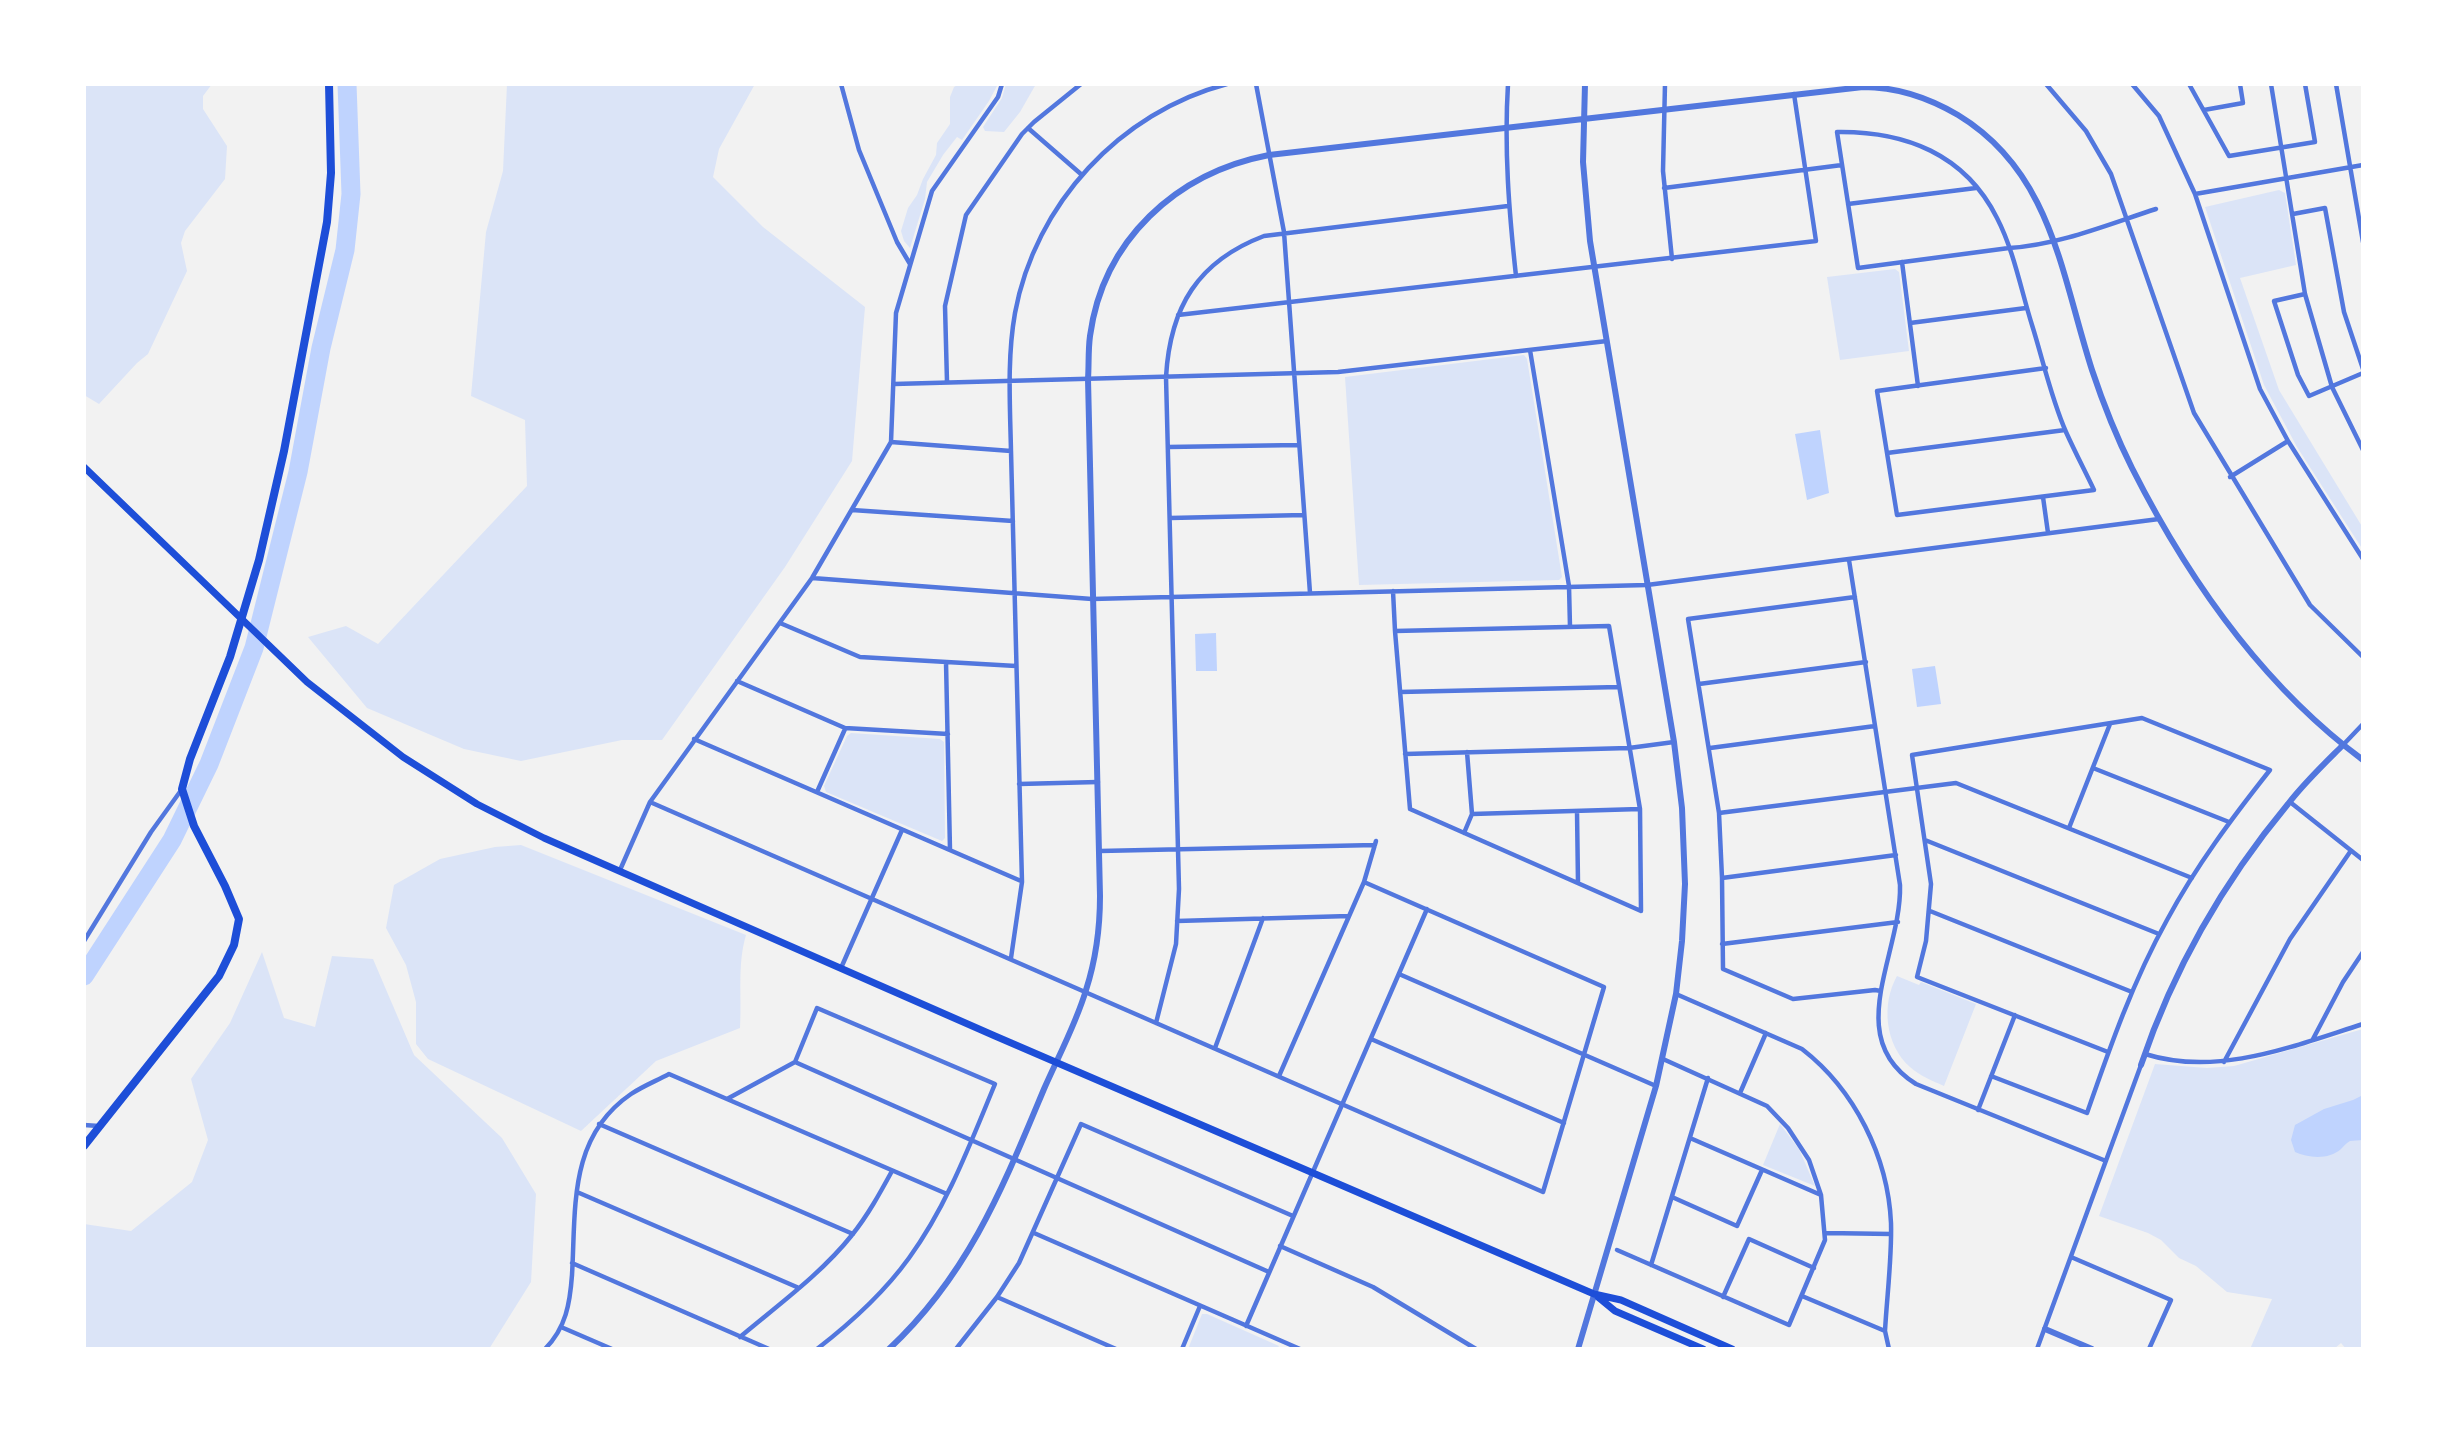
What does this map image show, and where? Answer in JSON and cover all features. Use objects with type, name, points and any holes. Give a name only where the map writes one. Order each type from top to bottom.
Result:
[{"type":"main road","points":[[84,1146],[219,976],[234,945],[239,919],[194,826],[182,789],[190,759],[230,657],[260,560],[284,451],[327,222],[331,173],[328,84]]},
{"type":"main road","points":[[84,467],[307,682],[403,757],[477,804],[544,838],[1312,1174],[1594,1294],[1621,1300],[1732,1349]]},
{"type":"main road","points":[[1594,1294],[1615,1311],[1703,1349]]},
{"type":"street","points":[[841,84],[859,150],[897,242],[910,265]]},
{"type":"street","points":[[620,870],[650,802],[812,578],[891,442],[896,313],[932,191],[998,97],[1002,84]]},
{"type":"street","points":[[947,382],[945,306],[966,215],[1028,128],[1081,84]]},
{"type":"street","points":[[1011,959],[1022,882],[1010,380],[1010,348],[1015,314],[1029,264],[1052,215],[1082,175],[1114,142],[1145,120],[1193,95],[1227,84]]},
{"type":"street","points":[[1256,84],[1284,232],[1310,593]]},
{"type":"street","points":[[1508,84],[1505,128],[1508,206],[1516,276]]},
{"type":"street","points":[[1578,1349],[1663,1059],[1676,995],[1685,884],[1682,808],[1674,742],[1595,267],[1584,185],[1583,119],[1586,84]]},
{"type":"street","points":[[1665,84],[1664,188],[1672,258]]},
{"type":"street","points":[[2046,84],[2076,117],[2111,174],[2188,401],[2230,477],[2310,605],[2363,657]]},
{"type":"street","points":[[2132,84],[2159,116],[2195,194],[2258,382],[2288,441],[2363,559]]},
{"type":"street","points":[[2189,84],[2229,156],[2315,142],[2305,84]]},
{"type":"street","points":[[2204,110],[2243,103],[2240,84]]},
{"type":"street","points":[[2271,84],[2305,294],[2332,387],[2360,438],[2363,450]]},
{"type":"street","points":[[2336,84],[2363,242]]},
{"type":"street","points":[[889,1349],[959,1269],[976,1239],[1015,1159],[1086,992],[1098,939],[1100,851],[1088,379],[1090,337],[1095,310],[1113,267],[1135,232],[1164,202],[1194,181],[1234,163],[1269,155],[1863,85],[1908,93],[1950,110],[1988,135],[2015,164],[2033,191],[2054,240],[2092,372],[2109,416],[2159,519],[2201,589],[2274,679],[2343,745],[2363,760]]},
{"type":"street","points":[[1177,315],[1816,241],[1794,94]]},
{"type":"street","points":[[1028,128],[1082,175]]},
{"type":"street","points":[[2046,368],[1877,391],[1897,516],[2094,490],[2065,430],[2046,368],[2026,308],[2009,248],[1997,218],[1977,188],[1954,165],[1930,149],[1882,134],[1837,132],[1858,268],[2009,248],[2054,240],[2156,209]]},
{"type":"street","points":[[1664,188],[1842,165]]},
{"type":"street","points":[[2195,194],[2363,165]]},
{"type":"street","points":[[1848,204],[1977,188]]},
{"type":"street","points":[[1156,1023],[1176,944],[1177,920],[1178,849],[1166,377],[1170,336],[1177,315],[1192,288],[1206,272],[1223,257],[1254,240],[1284,232],[1508,206]]},
{"type":"street","points":[[2293,214],[2325,208],[2344,312],[2363,371],[2309,396],[2298,375],[2274,301],[2305,294]]},
{"type":"street","points":[[1902,262],[1918,386]]},
{"type":"street","points":[[1910,323],[2026,308]]},
{"type":"street","points":[[894,383],[1294,374],[1365,369],[1607,341]]},
{"type":"street","points":[[1530,350],[1569,586],[1570,627]]},
{"type":"street","points":[[1887,453],[2065,430]]},
{"type":"street","points":[[2230,477],[2288,441]]},
{"type":"street","points":[[891,442],[1011,451]]},
{"type":"street","points":[[1168,447],[1299,445]]},
{"type":"street","points":[[2043,496],[2048,533]]},
{"type":"street","points":[[852,510],[1013,521]]},
{"type":"street","points":[[1170,519],[1304,515]]},
{"type":"street","points":[[812,578],[1092,599],[1647,585],[2159,519]]},
{"type":"street","points":[[1849,559],[1887,791],[1900,895],[1898,922],[1877,1015],[1884,1049],[1896,1069],[1916,1084],[2106,1161]]},
{"type":"street","points":[[1393,591],[1395,631],[1410,809],[1641,911],[1640,809],[1609,626],[1395,631]]},
{"type":"street","points":[[1855,597],[1688,619],[1719,813],[1723,969],[1793,999],[1881,991]]},
{"type":"street","points":[[780,623],[860,657],[1016,666]]},
{"type":"street","points":[[946,662],[950,850]]},
{"type":"street","points":[[1699,684],[1866,662]]},
{"type":"street","points":[[737,681],[845,728],[948,734]]},
{"type":"street","points":[[1400,692],[1619,687]]},
{"type":"street","points":[[1992,1076],[2087,1113],[2132,992],[2159,934],[2229,822],[2270,770],[2142,718],[1912,755],[1931,884],[1930,911],[1917,977],[2108,1052]]},
{"type":"street","points":[[2069,828],[2109,724]]},
{"type":"street","points":[[2037,1349],[2170,992],[2205,925],[2246,860],[2289,802],[2363,724]]},
{"type":"street","points":[[1710,748],[1875,726]]},
{"type":"street","points":[[817,792],[845,728]]},
{"type":"street","points":[[694,740],[1022,882]]},
{"type":"street","points":[[1405,754],[1629,748],[1674,742]]},
{"type":"street","points":[[1464,833],[1472,814],[1468,752]]},
{"type":"street","points":[[2093,768],[2229,822]]},
{"type":"street","points":[[1019,784],[1098,782]]},
{"type":"street","points":[[1719,813],[1956,783],[2192,878]]},
{"type":"street","points":[[84,941],[151,832],[182,789]]},
{"type":"street","points":[[650,802],[1543,1192],[1604,987],[1364,882]]},
{"type":"street","points":[[2289,802],[2363,860]]},
{"type":"street","points":[[1472,814],[1640,809]]},
{"type":"street","points":[[1577,811],[1578,883]]},
{"type":"street","points":[[841,968],[902,830]]},
{"type":"street","points":[[1925,840],[2159,934]]},
{"type":"street","points":[[1100,851],[1376,843],[1364,882],[1279,1076]]},
{"type":"street","points":[[2224,1062],[2290,939],[2350,852]]},
{"type":"street","points":[[1722,878],[1896,855]]},
{"type":"street","points":[[1246,1326],[1427,909]]},
{"type":"street","points":[[1930,911],[2132,992]]},
{"type":"street","points":[[1177,920],[1349,916]]},
{"type":"street","points":[[1215,1048],[1263,918]]},
{"type":"street","points":[[1722,944],[1898,922]]},
{"type":"street","points":[[2313,1039],[2343,982],[2363,952]]},
{"type":"street","points":[[1399,974],[1656,1086]]},
{"type":"street","points":[[1676,995],[1795,1045],[1810,1055],[1856,1110],[1872,1141],[1890,1212],[1885,1331],[1889,1349]]},
{"type":"street","points":[[727,1099],[795,1062],[817,1008],[995,1084],[947,1194],[915,1249],[886,1286],[850,1323],[817,1349]]},
{"type":"street","points":[[1978,1110],[2015,1015]]},
{"type":"street","points":[[2145,1054],[2161,1059],[2224,1062],[2363,1024]]},
{"type":"street","points":[[1741,1093],[1766,1033]]},
{"type":"street","points":[[1371,1039],[1564,1123]]},
{"type":"street","points":[[1617,1250],[1789,1325],[1824,1244],[1826,1233],[1821,1195],[1809,1160],[1788,1128],[1767,1106],[1663,1059]]},
{"type":"street","points":[[795,1062],[1269,1272]]},
{"type":"street","points":[[545,1349],[561,1327],[569,1304],[578,1176],[584,1153],[599,1124],[630,1095],[669,1074],[947,1194]]},
{"type":"street","points":[[1651,1265],[1708,1079]]},
{"type":"street","points":[[599,1124],[853,1234]]},
{"type":"street","points":[[956,1349],[997,1297],[1019,1263],[1081,1124],[1293,1216]]},
{"type":"street","points":[[84,1125],[99,1126]]},
{"type":"street","points":[[1690,1138],[1821,1195]]},
{"type":"street","points":[[1672,1197],[1737,1226],[1762,1170]]},
{"type":"street","points":[[740,1337],[819,1270],[853,1234],[892,1171]]},
{"type":"street","points":[[577,1192],[799,1288]]},
{"type":"street","points":[[1034,1233],[1300,1349]]},
{"type":"street","points":[[1826,1233],[1891,1234]]},
{"type":"street","points":[[1723,1297],[1749,1239],[1814,1268]]},
{"type":"street","points":[[1280,1246],[1373,1287],[1476,1349]]},
{"type":"street","points":[[2071,1257],[2171,1300],[2149,1349]]},
{"type":"street","points":[[572,1263],[769,1349]]},
{"type":"street","points":[[1802,1296],[1885,1331]]},
{"type":"street","points":[[997,1297],[1116,1349]]},
{"type":"street","points":[[1182,1349],[1200,1306]]},
{"type":"street","points":[[561,1327],[612,1349]]},
{"type":"street","points":[[2045,1329],[2092,1349]]},
{"type":"shaded area","points":[[84,84],[212,84],[203,96],[203,109],[227,146],[225,179],[185,231],[181,243],[187,271],[148,354],[99,404],[84,395]]},
{"type":"shaded area","points":[[507,84],[755,84],[719,149],[713,177],[763,227],[865,307],[852,461],[785,567],[662,740],[622,740],[521,761],[464,749],[367,708],[308,637],[346,626],[378,644],[527,486],[525,420],[471,396],[486,232],[503,171]]},
{"type":"shaded area","points":[[959,84],[998,84],[962,140],[957,137],[927,182],[925,199],[910,248],[901,231],[908,208],[936,155],[937,143],[950,124],[950,97],[954,87]]},
{"type":"shaded area","points":[[1006,84],[1036,84],[1020,112],[1004,132],[985,131],[983,127],[1002,98]]},
{"type":"shaded area","points":[[2279,190],[2285,193],[2296,265],[2240,278],[2279,390],[2363,528],[2363,550],[2297,447],[2264,385],[2205,207]]},
{"type":"shaded area","points":[[1895,269],[1899,272],[1909,351],[1840,360],[1827,277]]},
{"type":"shaded area","points":[[1524,355],[1527,359],[1562,577],[1559,580],[1359,585],[1345,377]]},
{"type":"shaded area","points":[[851,733],[940,739],[944,742],[945,838],[942,841],[826,792],[824,786],[847,736]]},
{"type":"shaded area","points":[[521,845],[746,935],[741,969],[740,1028],[656,1061],[581,1131],[428,1059],[416,1044],[416,1002],[406,965],[386,928],[394,885],[440,859],[495,847]]},
{"type":"shaded area","points":[[262,952],[284,1018],[315,1027],[332,956],[373,959],[414,1055],[502,1138],[536,1194],[531,1282],[489,1349],[84,1349],[84,1224],[131,1231],[192,1182],[208,1140],[191,1079],[230,1023]]},
{"type":"shaded area","points":[[1897,976],[1919,985],[1921,982],[1976,1004],[1944,1086],[1914,1070],[1895,1047],[1887,1011]]},
{"type":"shaded area","points":[[2363,1029],[2363,1349],[2346,1349],[2341,1343],[2334,1349],[2250,1349],[2272,1299],[2227,1292],[2196,1266],[2179,1258],[2161,1240],[2099,1216],[2155,1064],[2207,1068],[2234,1066]]},
{"type":"shaded area","points":[[1780,1124],[1799,1149],[1815,1186],[1763,1165]]},
{"type":"shaded area","points":[[1202,1314],[1279,1346],[1277,1349],[1188,1349]]},
{"type":"water","points":[[1820,430],[1829,493],[1807,500],[1795,434]]},
{"type":"water","points":[[1216,633],[1217,671],[1196,671],[1195,634]]},
{"type":"water","points":[[1935,666],[1941,704],[1917,707],[1912,669]]},
{"type":"water","points":[[2363,1095],[2363,1140],[2350,1141],[2331,1155],[2312,1157],[2295,1152],[2291,1140],[2295,1125],[2324,1109]]},
{"type":"waterway","points":[[84,976],[172,840],[209,764],[254,648],[298,472],[321,348],[345,250],[351,194],[347,84]]}]
